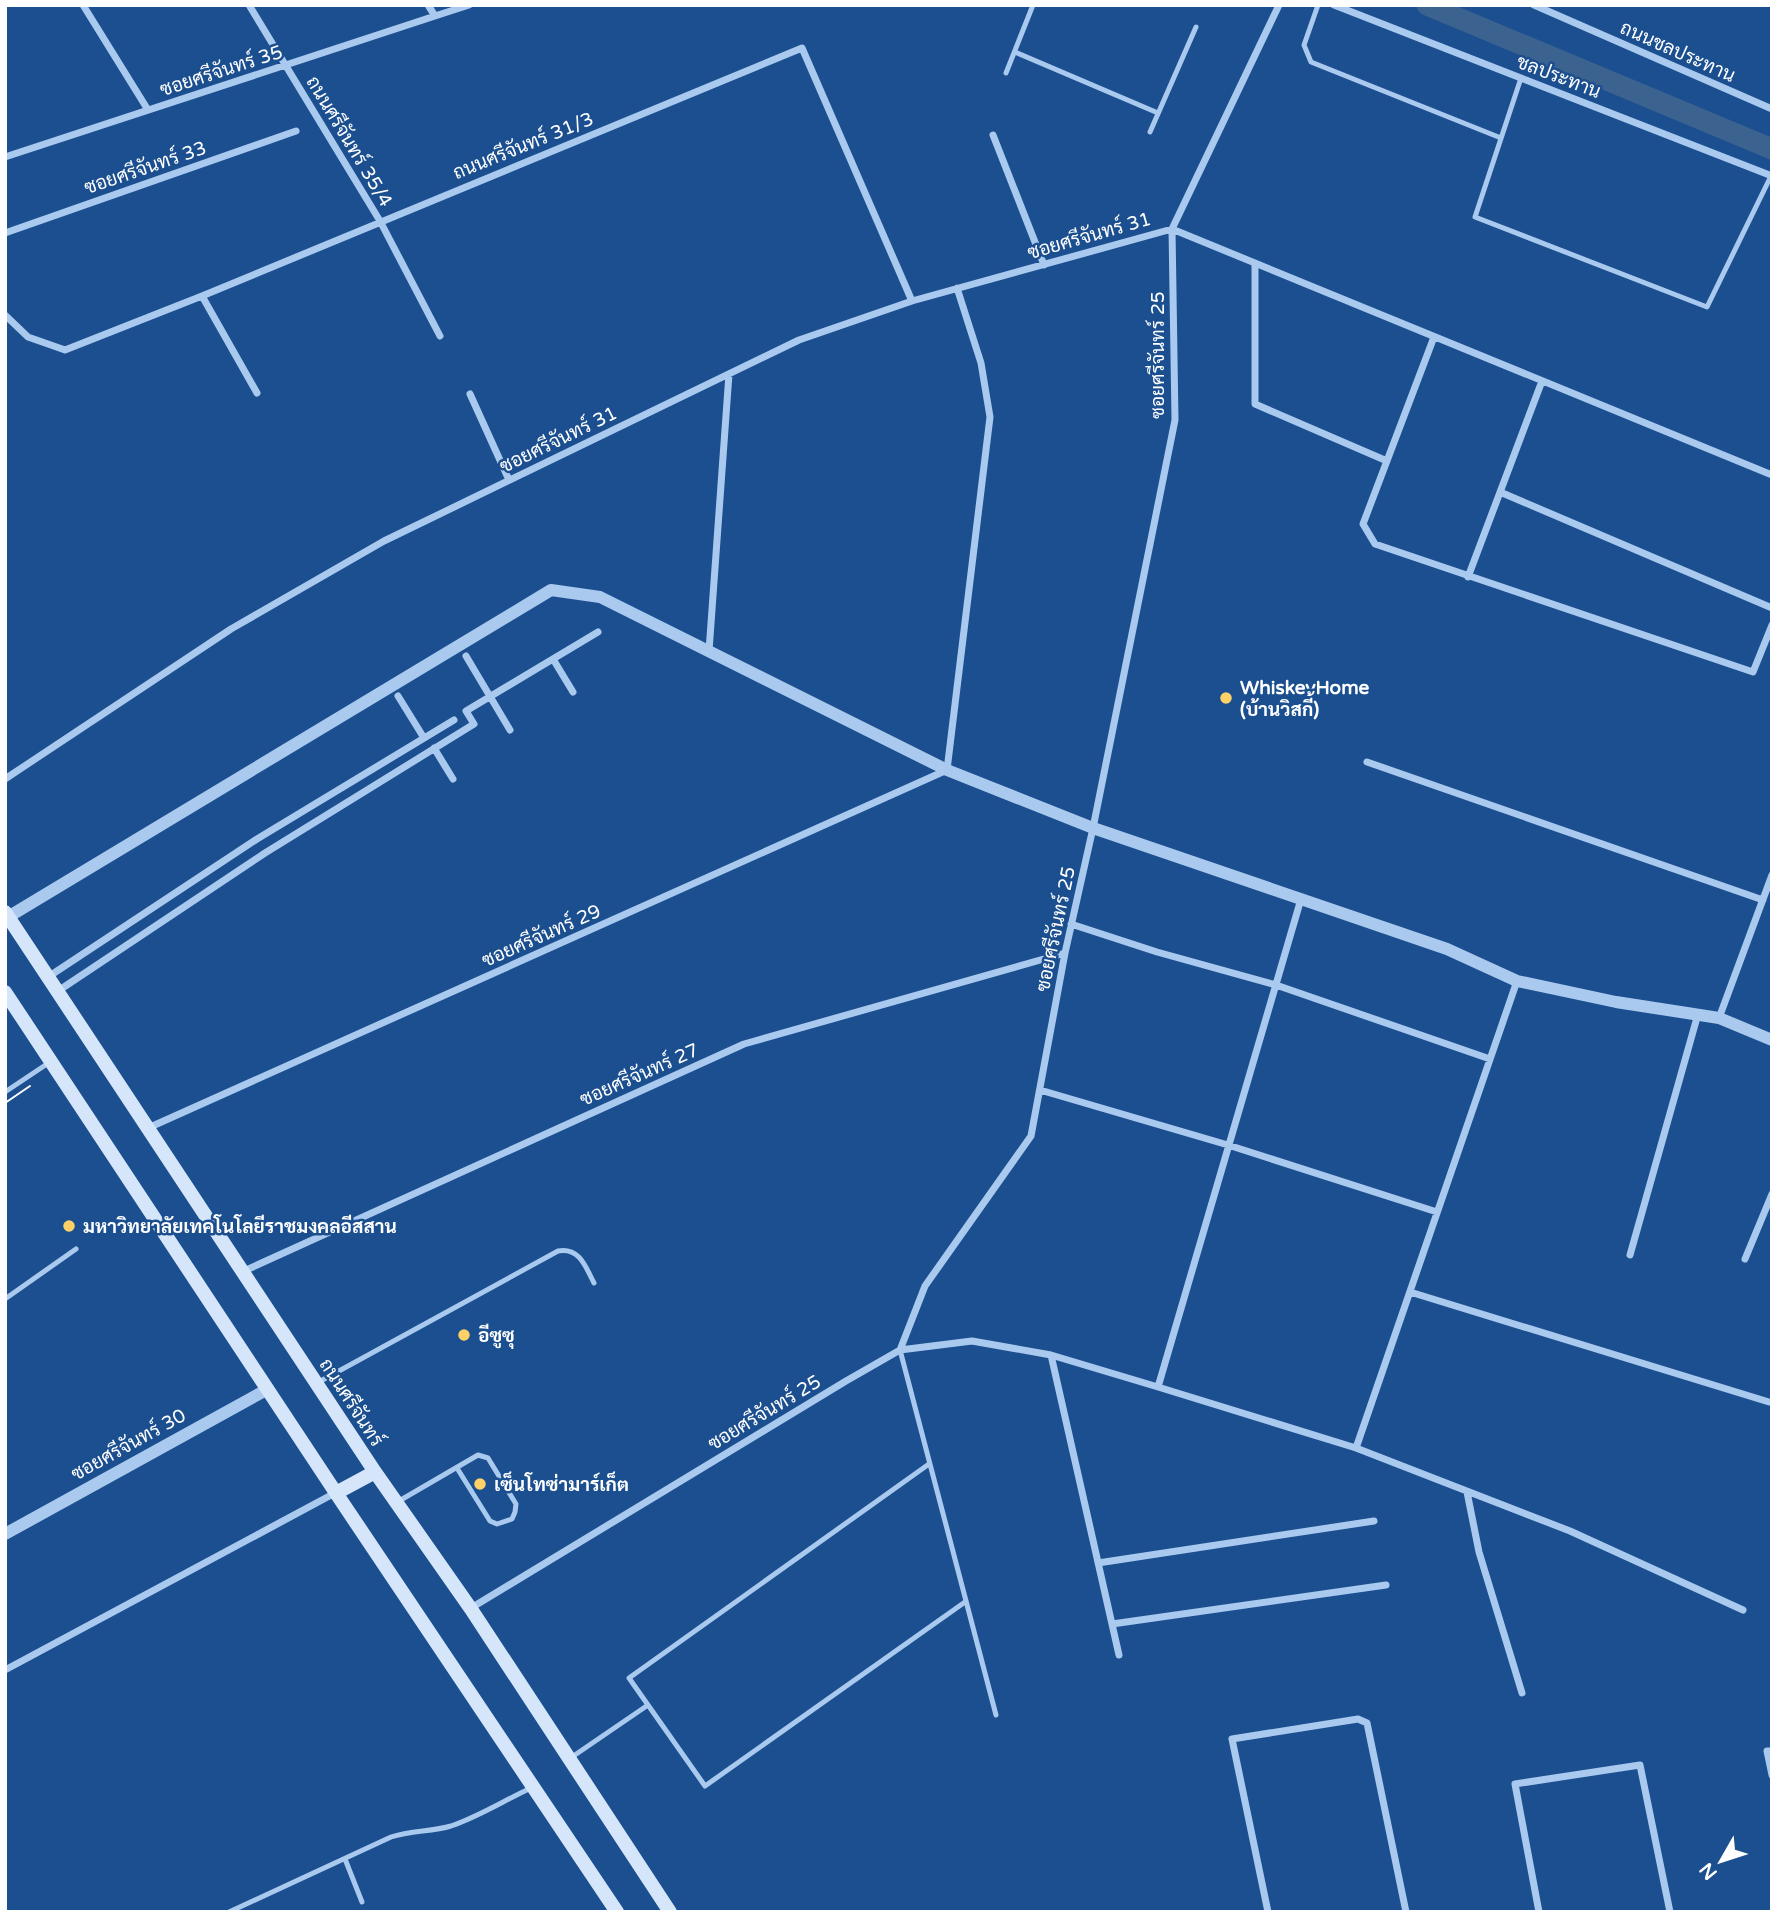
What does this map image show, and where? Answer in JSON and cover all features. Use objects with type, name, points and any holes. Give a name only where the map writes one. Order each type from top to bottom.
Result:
[{"type":"main road","name":"ถนนศรีจันทร์","points":[[7,915],[670,1912]]},
{"type":"main road","points":[[5,992],[617,1912]]},
{"type":"main road","points":[[336,1493],[375,1472]]},
{"type":"street","points":[[83,5],[148,110]]},
{"type":"street","name":"ถนนศรีจันทร์ 35/4","points":[[249,5],[380,221],[440,336]]},
{"type":"street","points":[[428,5],[435,16]]},
{"type":"street","name":"ซอยศรีจันทร์ 35","points":[[6,155],[469,5]]},
{"type":"street","name":"ซอยศรีจันทร์ 25","points":[[471,1609],[900,1350],[925,1286],[1031,1136],[1065,953],[1093,828],[1175,420],[1172,229],[1279,5]]},
{"type":"street","name":"ชลประทาน","points":[[1334,5],[1772,176]]},
{"type":"street","name":"ถนนชลประทาน","points":[[1534,5],[1772,109]]},
{"type":"street","name":"ถนนศรีจันทร์ 31/3","points":[[5,315],[28,337],[65,350],[802,48],[912,301]]},
{"type":"street","name":"ซอยศรีจันทร์ 33","points":[[5,233],[296,131]]},
{"type":"street","points":[[993,135],[1044,265]]},
{"type":"street","points":[[1172,229],[1772,475]]},
{"type":"street","name":"ซอยศรีจันทร์ 31","points":[[5,779],[231,629],[384,541],[799,340],[912,301],[1172,229]]},
{"type":"street","points":[[1255,263],[1255,404],[1387,461]]},
{"type":"street","points":[[947,770],[990,417],[981,363],[957,288]]},
{"type":"street","points":[[202,296],[257,393]]},
{"type":"street","points":[[1434,337],[1363,524],[1375,544],[1753,672],[1772,625]]},
{"type":"street","points":[[709,651],[729,374]]},
{"type":"street","points":[[1468,577],[1542,381]]},
{"type":"street","points":[[470,394],[509,480]]},
{"type":"street","points":[[1500,492],[1772,608]]},
{"type":"street","points":[[7,915],[551,590],[600,597],[947,770],[1093,828],[1447,949],[1517,981],[1616,1002],[1719,1018],[1772,1040]]},
{"type":"street","points":[[58,991],[265,853],[474,724],[466,711],[598,632]]},
{"type":"street","points":[[466,656],[510,730]]},
{"type":"street","points":[[553,659],[573,692]]},
{"type":"street","points":[[398,696],[424,738]]},
{"type":"street","points":[[48,977],[257,839],[454,720]]},
{"type":"street","points":[[434,748],[453,779]]},
{"type":"street","points":[[1367,762],[1763,900]]},
{"type":"street","name":"ซอยศรีจันทร์ 29","points":[[148,1128],[947,770]]},
{"type":"street","points":[[1719,1018],[1772,875]]},
{"type":"street","points":[[1158,1387],[1301,899]]},
{"type":"street","points":[[1071,924],[1157,952],[1276,985],[1490,1059]]},
{"type":"street","name":"ซอยศรีจันทร์ 27","points":[[244,1271],[744,1044],[1065,953]]},
{"type":"street","points":[[1356,1448],[1517,981]]},
{"type":"street","points":[[1630,1255],[1698,1014]]},
{"type":"street","points":[[1040,1090],[1228,1145],[1437,1212]]},
{"type":"street","points":[[1745,1259],[1772,1194]]},
{"type":"street","points":[[1410,1292],[1769,1402]]},
{"type":"street","points":[[900,1350],[972,1342],[1051,1355],[1356,1448],[1570,1531],[1743,1610]]},
{"type":"street","points":[[1051,1355],[1119,1655]]},
{"type":"street","name":"ซอยศรีจันทร์ 30","points":[[5,1534],[268,1389]]},
{"type":"street","points":[[1467,1492],[1479,1552],[1522,1693]]},
{"type":"street","points":[[5,1670],[336,1493]]},
{"type":"street","points":[[1098,1563],[1374,1521]]},
{"type":"street","points":[[1112,1625],[1386,1585]]},
{"type":"street","points":[[1268,1912],[1232,1739],[1358,1719],[1367,1723],[1406,1912]]},
{"type":"street","points":[[1772,1751],[1767,1751],[1772,1776]]},
{"type":"street","points":[[1539,1912],[1515,1784],[1640,1765],[1670,1912]]},
{"type":"lane","points":[[1006,73],[1033,5]]},
{"type":"lane","points":[[1318,5],[1304,45],[1311,62],[1502,138]]},
{"type":"lane","points":[[1150,132],[1196,27]]},
{"type":"lane","points":[[1015,52],[1158,113]]},
{"type":"lane","points":[[1521,78],[1475,217],[1707,307],[1772,176]]},
{"type":"lane","points":[[5,1092],[50,1062]]},
{"type":"lane","points":[[5,1299],[76,1249]]},
{"type":"lane","points":[[317,1383],[558,1251],[567,1249],[582,1259],[594,1283]]},
{"type":"lane","points":[[900,1350],[996,1715]]},
{"type":"lane","points":[[396,1503],[478,1455],[488,1458],[516,1504],[512,1518],[497,1524],[489,1521],[457,1468]]},
{"type":"lane","points":[[929,1464],[629,1678],[705,1786],[965,1602]]},
{"type":"lane","points":[[569,1759],[648,1705]]},
{"type":"lane","points":[[229,1912],[406,1832],[454,1825],[533,1786]]},
{"type":"lane","points":[[345,1858],[362,1902]]},
{"type":"waterway","points":[[1427,5],[1772,149]]},
{"type":"tram line","points":[[5,1103],[30,1086]]},
{"type":"place","name":"WhiskeyHome (บ้านวิสกี้)","points":[[1226,698]]},
{"type":"place","name":"มหาวิทยาลัยเทคโนโลยีราชมงคลอีสสาน","points":[[69,1226]]},
{"type":"place","name":"อีซูซุ","points":[[464,1335]]},
{"type":"place","name":"เซ็นโทซ่ามาร์เก็ต","points":[[480,1484]]}]
